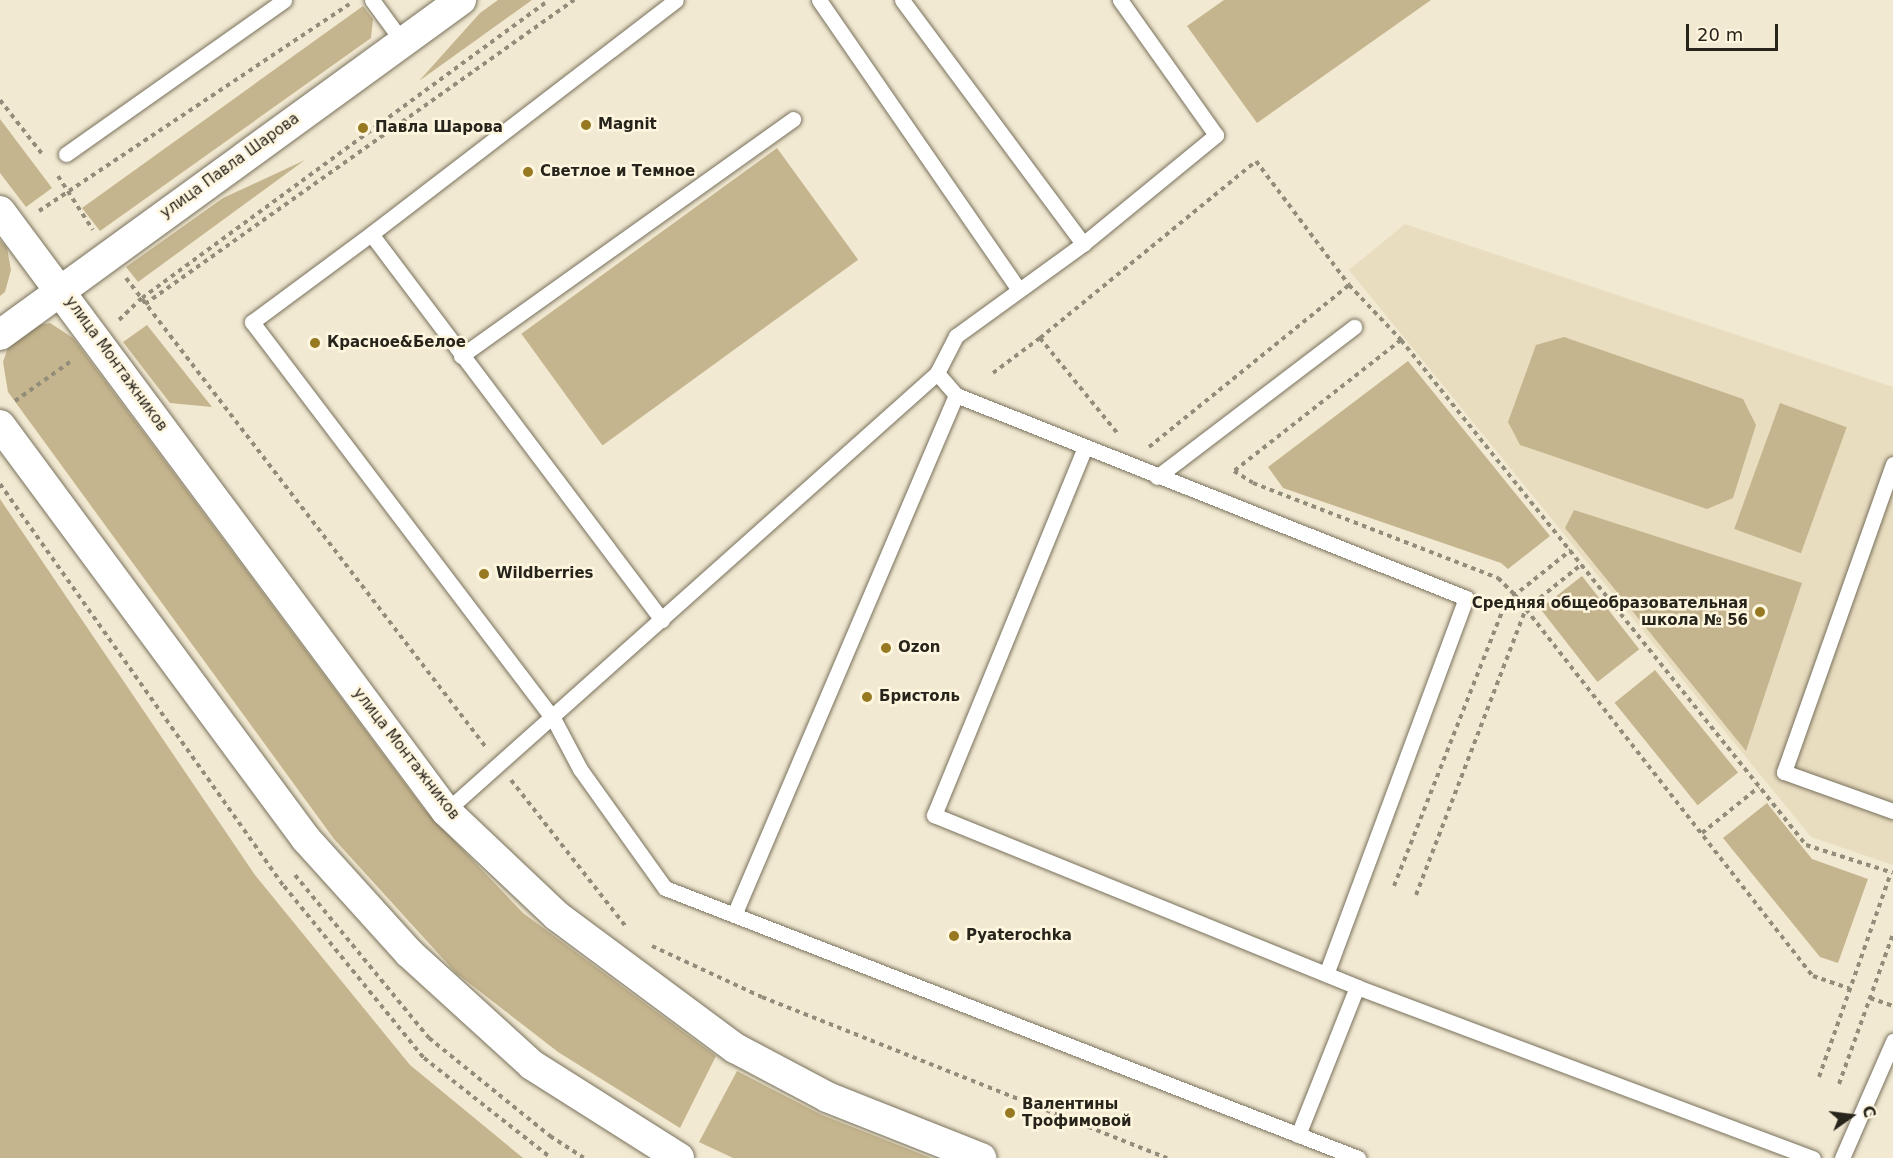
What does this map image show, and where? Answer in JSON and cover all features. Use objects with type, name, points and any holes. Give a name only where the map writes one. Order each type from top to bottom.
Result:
[{"type":"street","name":"улица Павла Шарова","points":[[0,335],[461,0]]},
{"type":"street","name":"улица Монтажников","points":[[7,219],[446,811],[557,916],[735,1048],[827,1097],[981,1158]]},
{"type":"street","points":[[4,415],[306,839],[409,953],[532,1065],[679,1158]]},
{"type":"lane","points":[[66,154],[284,0]]},
{"type":"lane","points":[[372,0],[402,41]]},
{"type":"lane","points":[[676,0],[371,234],[252,322],[553,718],[580,769],[665,888],[1358,1158]]},
{"type":"lane","points":[[819,0],[1019,290]]},
{"type":"lane","points":[[902,0],[1083,244]]},
{"type":"lane","points":[[446,811],[553,718],[937,373],[956,336],[1083,244],[1216,135],[1120,0]]},
{"type":"lane","points":[[461,356],[793,119]]},
{"type":"lane","points":[[371,234],[662,620]]},
{"type":"lane","points":[[1157,477],[1354,327]]},
{"type":"lane","points":[[937,373],[956,395],[1157,477],[1466,598],[1326,974]]},
{"type":"lane","points":[[734,915],[956,395]]},
{"type":"lane","points":[[1085,447],[934,815],[1357,987],[1785,1152],[1813,1158]]},
{"type":"lane","points":[[1893,464],[1784,772],[1893,811]]},
{"type":"lane","points":[[1299,1135],[1357,987]]},
{"type":"lane","points":[[1842,1158],[1893,1041]]},
{"type":"path","points":[[7,219],[355,0]]},
{"type":"path","points":[[4,415],[98,341],[142,298],[549,0]]},
{"type":"path","points":[[145,304],[574,0]]},
{"type":"path","points":[[993,373],[1040,338],[1256,161],[1348,285],[1401,340],[1806,845],[1892,873],[1819,1077]]},
{"type":"path","points":[[1144,451],[1348,285]]},
{"type":"path","points":[[1040,338],[1122,439]]},
{"type":"path","points":[[1401,340],[1234,471],[1253,483],[1498,578],[1515,595],[1813,976],[1850,989]]},
{"type":"path","points":[[0,484],[284,886],[424,1058],[551,1158]]},
{"type":"path","points":[[1394,886],[1506,602],[1571,550]]},
{"type":"path","points":[[1416,895],[1526,609],[1582,564]]},
{"type":"path","points":[[1702,833],[1759,787]]},
{"type":"path","points":[[1839,1084],[1893,934]]},
{"type":"path","points":[[1870,998],[1893,1006]]},
{"type":"shaded area","points":[[498,0],[532,0],[419,81],[480,13]]},
{"type":"shaded area","points":[[1224,0],[1431,0],[1257,123],[1187,26]]},
{"type":"shaded area","points":[[363,6],[373,19],[371,38],[100,231],[82,208]]},
{"type":"shaded area","points":[[0,119],[52,188],[26,207],[0,173]]},
{"type":"shaded area","points":[[777,148],[858,260],[602,445],[521,334]]},
{"type":"shaded area","points":[[305,160],[138,282],[126,267],[223,198]]},
{"type":"shaded area","name":"Средняя общеобразовательная школа № 56","points":[[1405,224],[1893,387],[1893,865],[1811,837],[1349,270]]},
{"type":"shaded area","points":[[0,240],[7,248],[11,270],[5,292],[0,296]]},
{"type":"shaded area","points":[[50,323],[73,338],[424,809],[523,913],[716,1056],[680,1128],[558,1052],[456,973],[334,839],[8,392],[3,362],[11,339],[27,327]]},
{"type":"shaded area","points":[[147,325],[212,407],[170,403],[123,342]]},
{"type":"shaded area","points":[[1564,337],[1743,399],[1756,425],[1733,498],[1707,509],[1520,445],[1508,422],[1536,345]]},
{"type":"shaded area","points":[[1408,361],[1550,536],[1508,569],[1501,563],[1283,488],[1268,467]]},
{"type":"shaded area","points":[[1780,403],[1847,427],[1801,553],[1734,529]]},
{"type":"shaded area","points":[[0,499],[255,875],[410,1065],[523,1158],[0,1158]]},
{"type":"shaded area","points":[[1574,510],[1802,583],[1746,751],[1565,528]]},
{"type":"shaded area","points":[[1582,576],[1639,649],[1597,682],[1540,609]]},
{"type":"shaded area","points":[[1655,670],[1738,773],[1698,805],[1615,703]]},
{"type":"shaded area","points":[[1767,803],[1812,859],[1868,879],[1838,963],[1820,957],[1723,838]]},
{"type":"shaded area","points":[[737,1071],[822,1115],[931,1158],[733,1158],[699,1142]]},
{"type":"place","name":"Magnit","points":[[586,125]]},
{"type":"place","name":"Павла Шарова","points":[[363,128]]},
{"type":"place","name":"Светлое и Темное","points":[[528,172]]},
{"type":"place","name":"Красное&Белое","points":[[315,343]]},
{"type":"place","name":"Wildberries","points":[[484,574]]},
{"type":"place","name":"Средняя общеобразовательная школа № 56","points":[[1760,612]]},
{"type":"place","name":"Ozon","points":[[886,648]]},
{"type":"place","name":"Бристоль","points":[[867,697]]},
{"type":"place","name":"Pyaterochka","points":[[954,936]]},
{"type":"place","name":"Валентины Трофимовой","points":[[1010,1113]]}]
